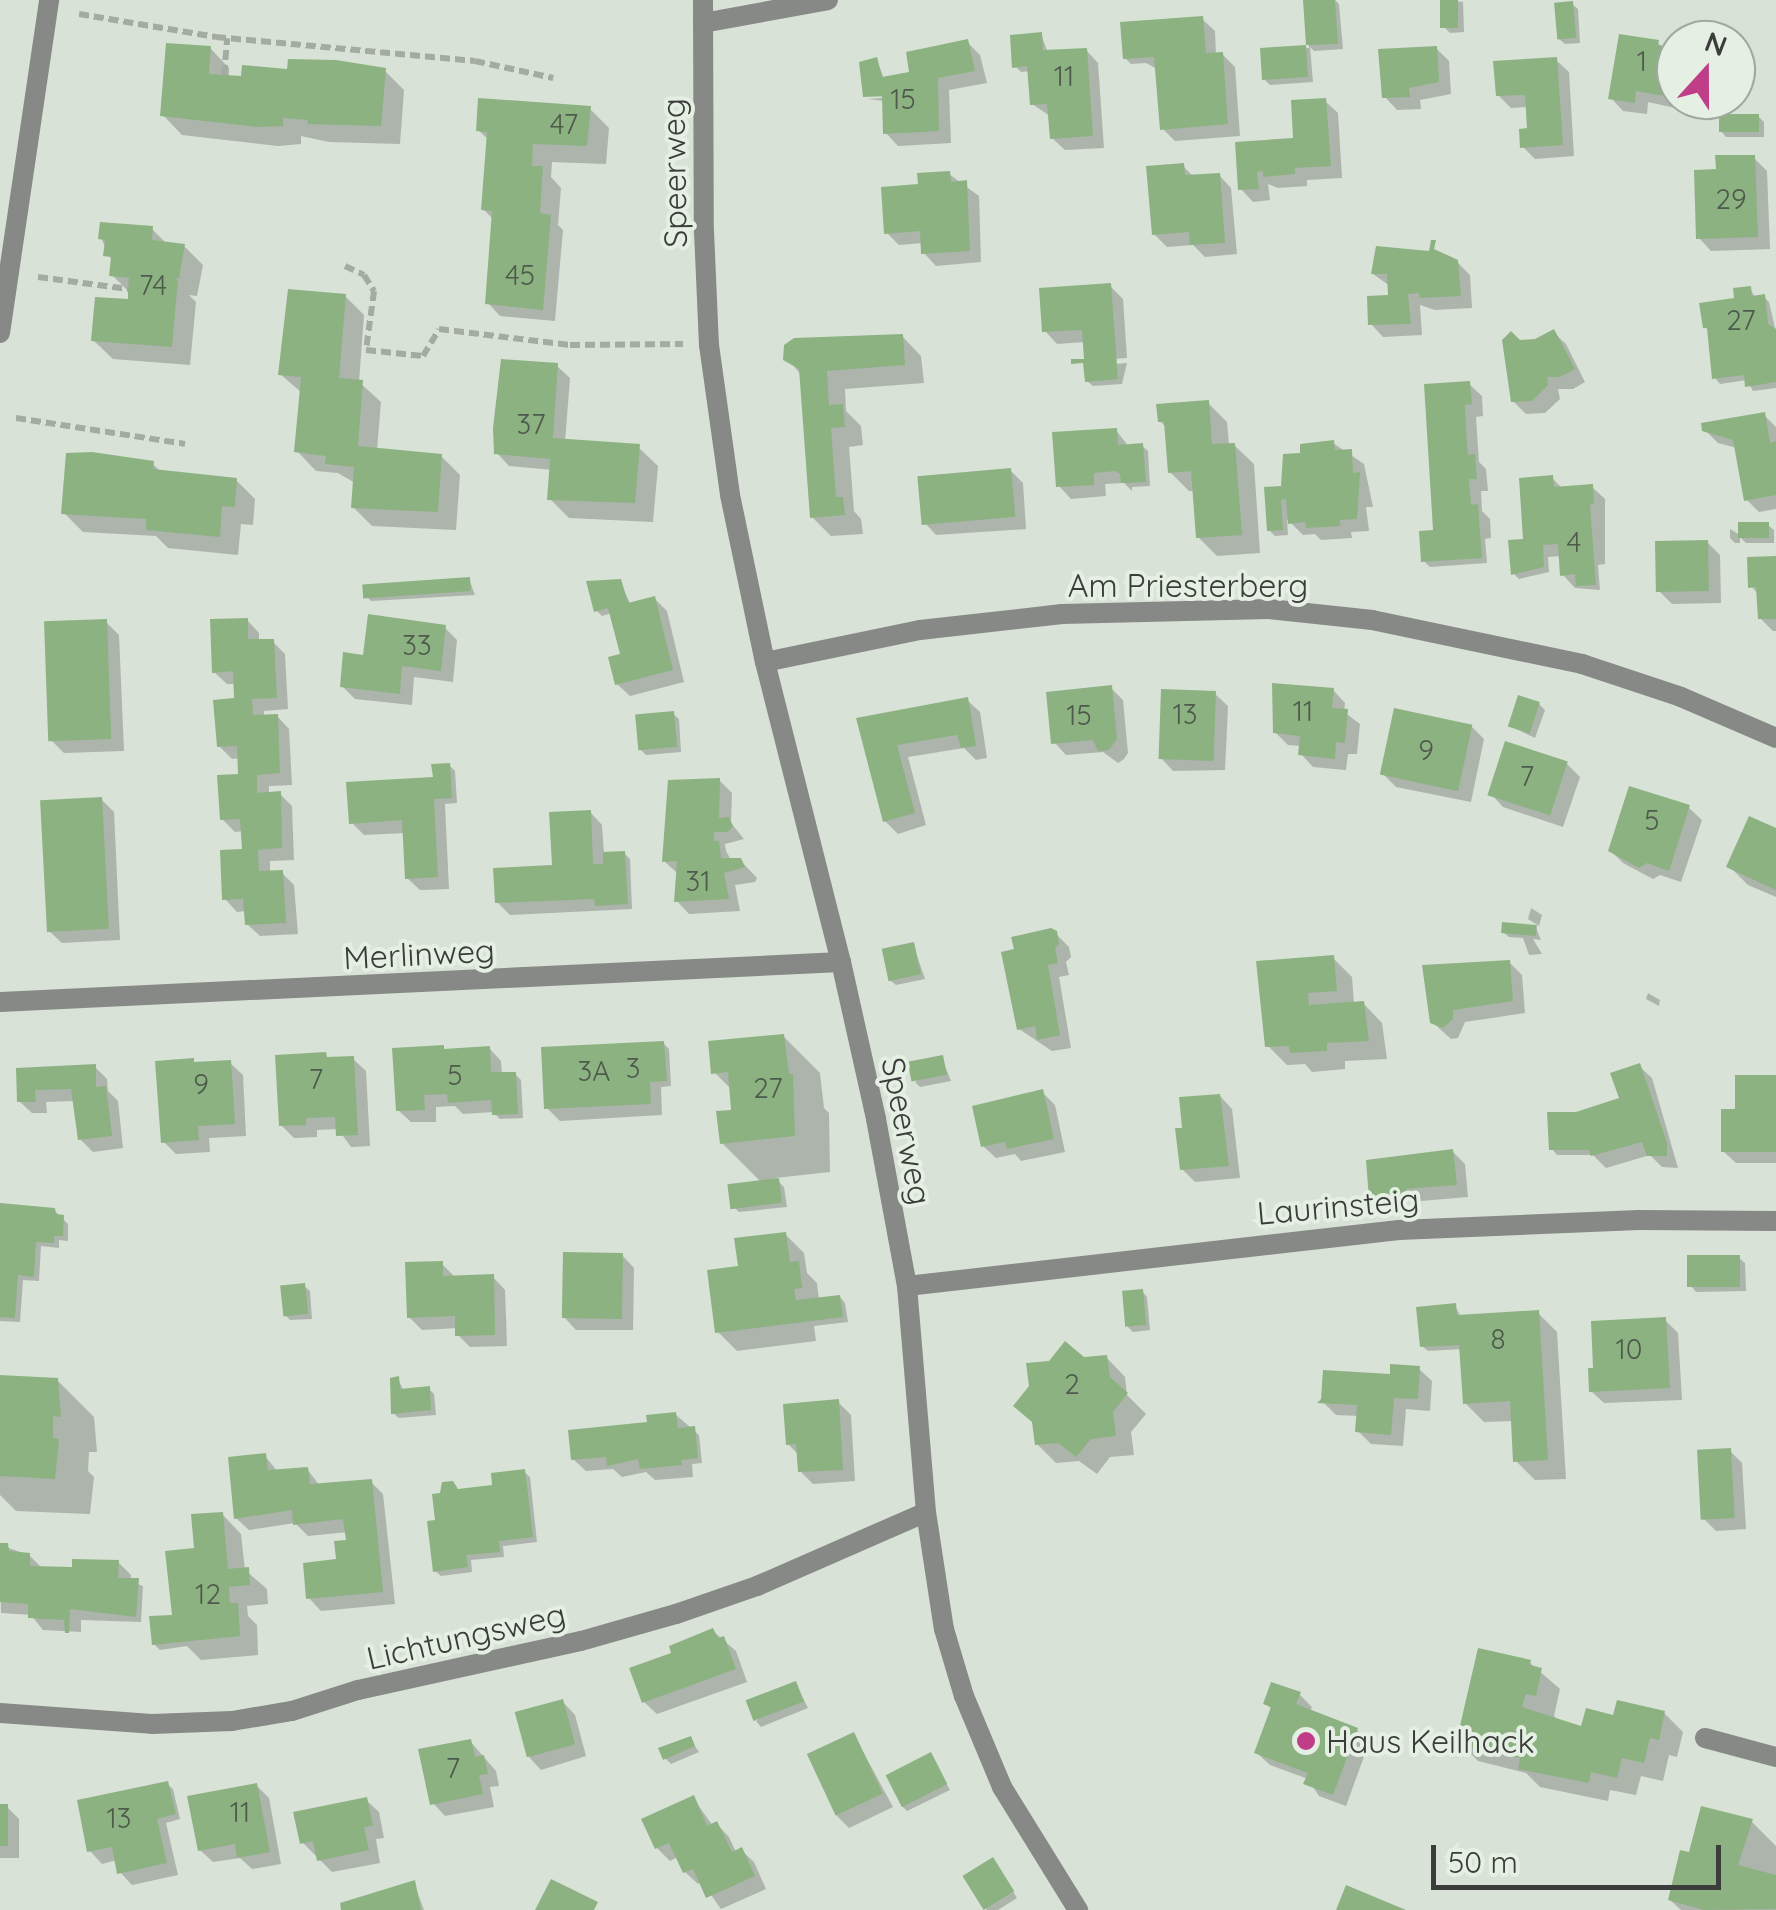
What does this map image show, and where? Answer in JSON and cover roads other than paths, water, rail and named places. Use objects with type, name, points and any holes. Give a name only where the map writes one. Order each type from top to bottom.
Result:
[{"type":"street","points":[[0,332],[49,0]]},
{"type":"street","name":"Speerweg","points":[[703,0],[704,232],[709,345],[730,495],[765,662],[841,962],[907,1286],[926,1512],[944,1630],[964,1696],[1002,1788],[1078,1910]]},
{"type":"street","points":[[703,23],[828,0]]},
{"type":"street","name":"Am Priesterberg","points":[[765,662],[920,630],[1062,614],[1269,609],[1372,620],[1582,664],[1681,696],[1776,738]]},
{"type":"street","name":"Merlinweg","points":[[0,1002],[841,962]]},
{"type":"street","name":"Laurinsteig","points":[[907,1286],[1399,1230],[1640,1220],[1776,1221]]},
{"type":"street","name":"Lichtungsweg","points":[[0,1713],[152,1724],[232,1721],[292,1711],[358,1690],[581,1641],[676,1614],[756,1586],[926,1512]]},
{"type":"street","points":[[1706,1738],[1776,1757]]},
{"type":"place","name":"Haus Keilhack","points":[[1306,1741]]}]
